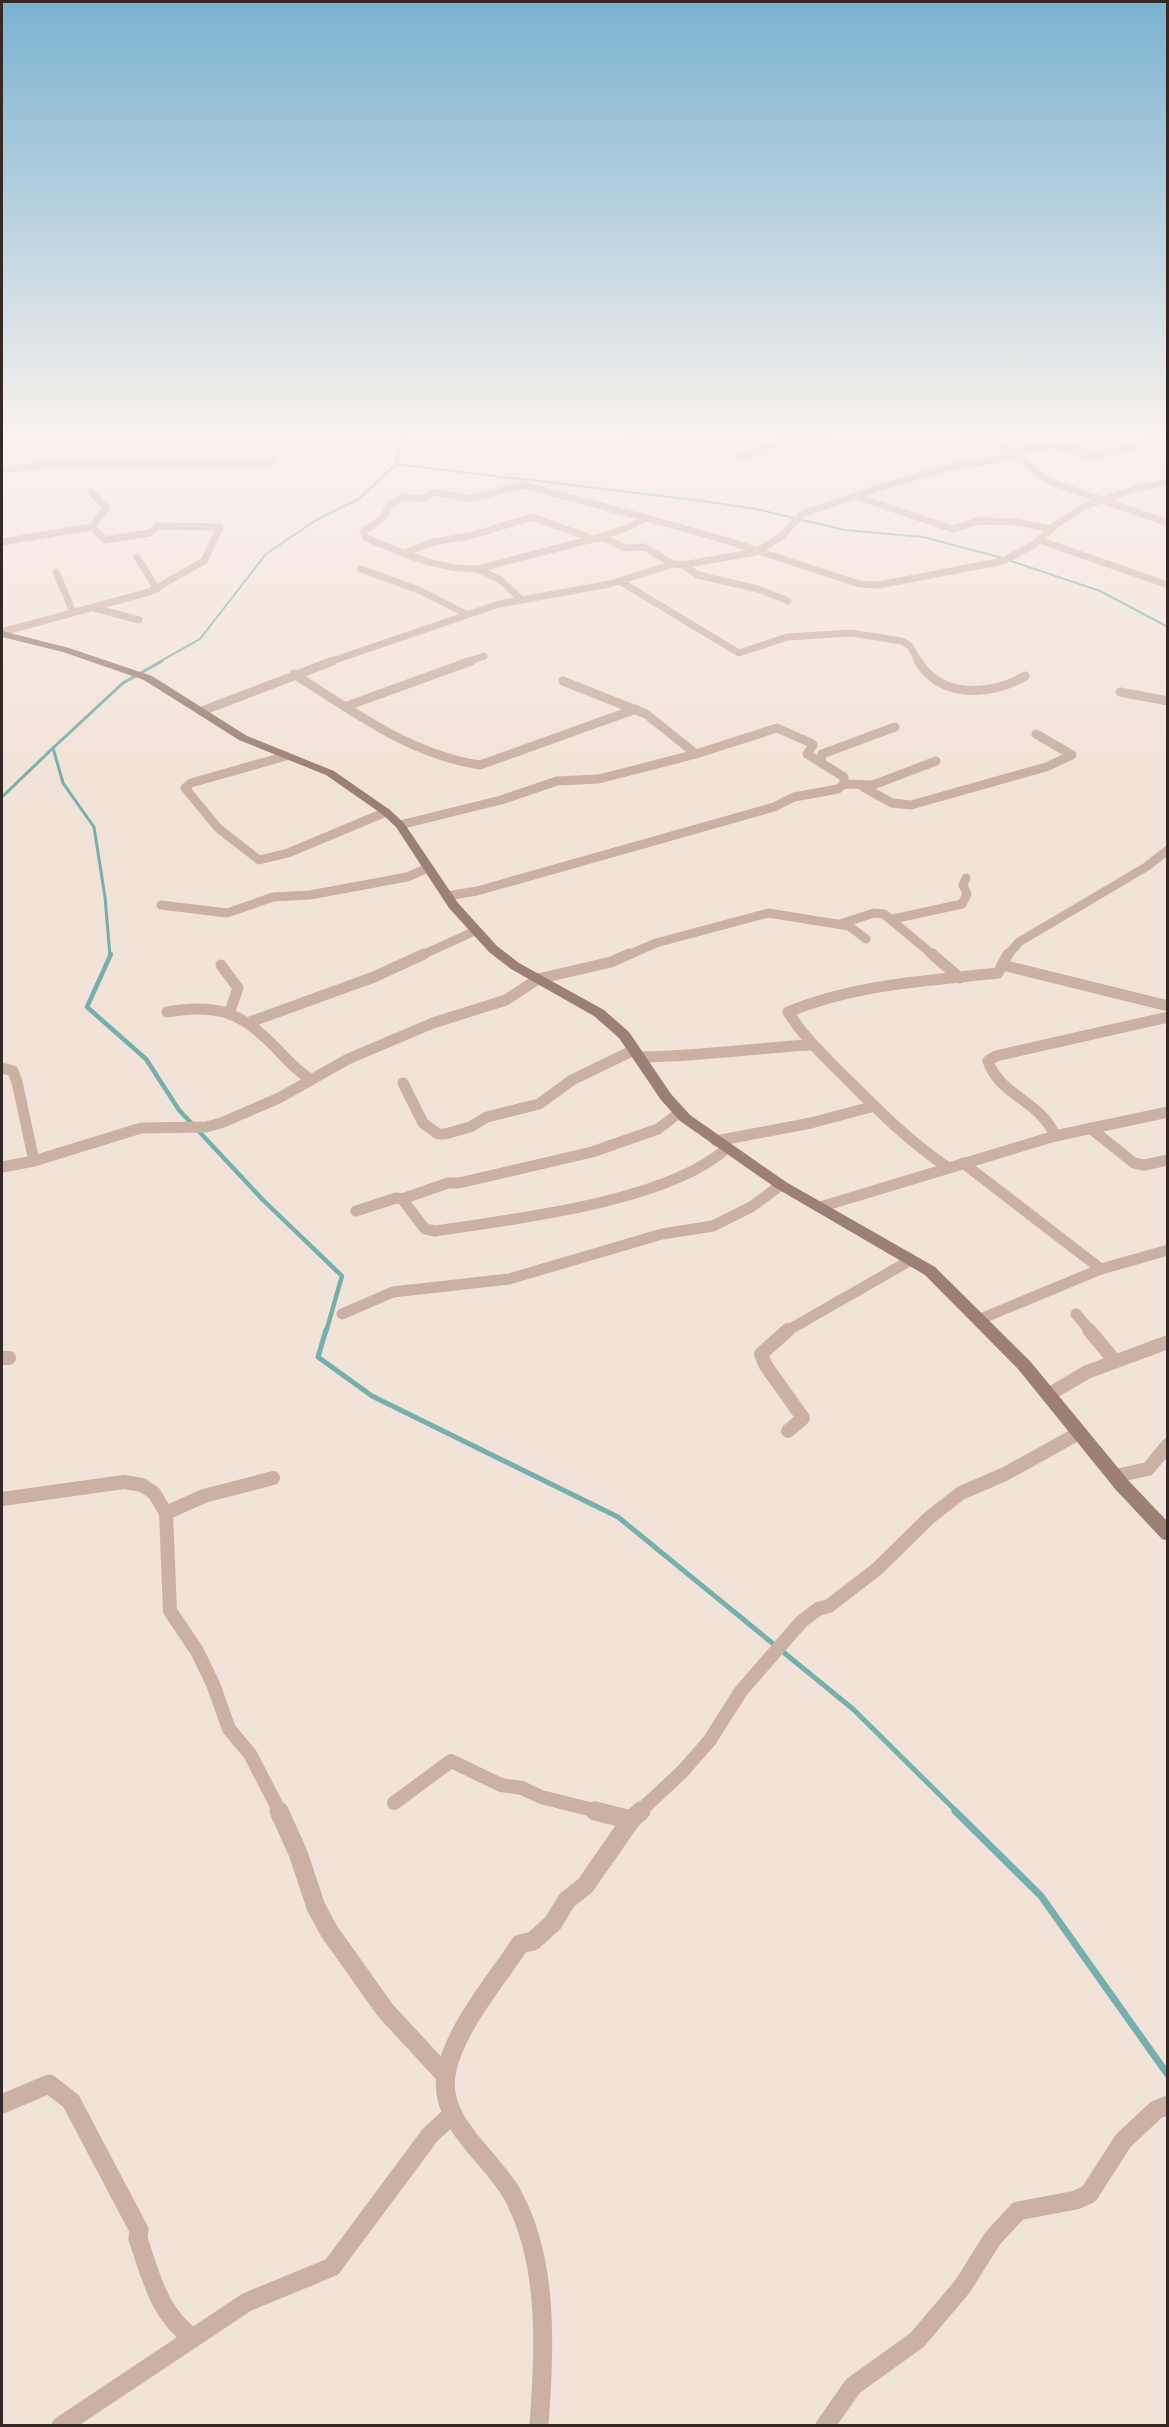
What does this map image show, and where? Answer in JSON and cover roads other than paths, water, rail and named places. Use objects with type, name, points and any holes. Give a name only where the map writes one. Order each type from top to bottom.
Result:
[{"type":"street","points":[[2,633],[157,589],[204,561],[211,545]]},
{"type":"street","points":[[385,545],[461,570],[477,569],[567,545]]},
{"type":"street","points":[[405,553],[425,545]]},
{"type":"street","points":[[621,545],[627,548],[644,547],[673,564],[683,565],[756,552],[767,545]]},
{"type":"street","points":[[739,545],[859,584],[872,585],[1006,559],[1030,545]]},
{"type":"street","points":[[1054,545],[1167,585]]},
{"type":"street","points":[[137,556],[157,589]]},
{"type":"street","points":[[202,711],[294,674],[466,614],[499,604],[621,582],[673,564]]},
{"type":"street","points":[[683,565],[698,575],[758,589],[788,601]]},
{"type":"street","points":[[477,569],[499,579],[522,600]]},
{"type":"street","points":[[361,570],[421,591],[466,614]]},
{"type":"street","points":[[56,572],[73,612]]},
{"type":"street","points":[[621,582],[739,653],[772,640],[811,633],[872,634],[898,639],[914,650],[920,666],[929,675],[965,692],[983,691],[1016,683],[1025,676]]},
{"type":"street","points":[[92,607],[139,620]]},
{"type":"street","points":[[2,633],[126,669],[148,678],[243,738],[330,773],[386,812],[400,825],[447,896],[475,931],[500,955],[599,1013],[624,1035],[666,1097],[680,1112],[781,1185],[930,1271],[1024,1365],[1115,1476],[1167,1534]]},
{"type":"street","points":[[347,706],[484,656]]},
{"type":"street","points":[[294,674],[430,753],[464,765],[480,765],[530,745],[636,709]]},
{"type":"street","points":[[563,681],[636,709],[680,739],[696,754]]},
{"type":"street","points":[[1120,692],[1167,701]]},
{"type":"street","points":[[821,760],[822,754],[895,727]]},
{"type":"street","points":[[400,825],[501,800],[557,781],[599,779],[696,754],[777,728],[811,743],[813,745],[807,754],[821,760],[844,777],[844,784]]},
{"type":"street","points":[[447,896],[477,891],[774,807],[794,797],[838,789],[844,784],[863,787],[892,803],[911,805],[1046,767],[1072,755],[1036,734]]},
{"type":"street","points":[[286,756],[191,783],[185,788],[216,825],[245,852],[259,860],[288,853],[386,812]]},
{"type":"street","points":[[863,787],[936,760]]},
{"type":"street","points":[[947,1167],[906,1139],[871,1107],[856,1088],[810,1045],[788,1012],[814,999],[844,991],[998,973],[1019,942],[1146,867],[1167,850]]},
{"type":"street","points":[[161,905],[227,913],[273,897],[310,895],[407,877],[428,868]]},
{"type":"street","points":[[838,925],[874,913],[892,919],[962,904],[967,894],[963,885],[966,878]]},
{"type":"street","points":[[2,1167],[34,1161],[141,1128],[206,1127],[221,1123],[252,1111],[348,1059],[433,1023],[506,1000],[538,979],[611,962],[656,943],[768,913],[853,927],[866,939]]},
{"type":"street","points":[[892,919],[900,930],[960,978]]},
{"type":"street","points":[[250,1022],[374,977],[475,931]]},
{"type":"street","points":[[221,964],[238,988],[232,1013]]},
{"type":"street","points":[[1002,965],[1167,1006]]},
{"type":"street","points":[[167,1012],[187,1007],[232,1013],[250,1022],[301,1074],[311,1079]]},
{"type":"street","points":[[218,1017],[232,1013]]},
{"type":"street","points":[[1055,1136],[1048,1117],[993,1074],[988,1061],[996,1056],[1067,1040],[1112,1033],[1167,1017]]},
{"type":"street","points":[[404,1083],[423,1123],[438,1134],[445,1134],[470,1127],[487,1117],[539,1104],[572,1080],[636,1054],[673,1057],[742,1048],[810,1045]]},
{"type":"street","points":[[2,1068],[13,1071],[26,1106],[34,1161]]},
{"type":"street","points":[[402,1199],[425,1229],[435,1231],[596,1202],[708,1165],[722,1144],[871,1107]]},
{"type":"street","points":[[356,1211],[396,1198],[402,1199],[448,1183],[592,1152],[658,1129],[680,1112]]},
{"type":"street","points":[[820,1207],[1055,1136],[1167,1113]]},
{"type":"street","points":[[1090,1128],[1134,1163],[1144,1165],[1167,1160]]},
{"type":"street","points":[[963,1163],[1101,1269]]},
{"type":"street","points":[[342,1314],[393,1292],[508,1279],[556,1267],[662,1234],[713,1226],[751,1207],[781,1185]]},
{"type":"street","points":[[978,1320],[1101,1269],[1167,1250]]},
{"type":"street","points":[[788,1431],[803,1418],[766,1366],[761,1354],[765,1346],[799,1321],[911,1260]]},
{"type":"street","points":[[1076,1314],[1115,1361]]},
{"type":"street","points":[[1048,1395],[1087,1372],[1167,1342]]},
{"type":"street","points":[[539,2426],[542,2330],[536,2270],[526,2226],[512,2194],[453,2114],[446,2076],[457,2043],[520,1944],[533,1941],[553,1923],[567,1900],[585,1886],[631,1820],[682,1772],[710,1740],[741,1691],[801,1621],[818,1609],[829,1606],[877,1569],[930,1517],[961,1493],[1005,1474],[1079,1433]]},
{"type":"street","points":[[1115,1476],[1148,1469],[1167,1445]]},
{"type":"street","points":[[166,1513],[180,1505],[227,1488],[273,1478]]},
{"type":"street","points":[[2,1499],[124,1482],[142,1485],[154,1492],[166,1513],[170,1611],[177,1625],[197,1651],[213,1684],[229,1729],[250,1754],[265,1780],[298,1853],[316,1907],[329,1931],[385,2010],[446,2076]]},
{"type":"street","points":[[394,1803],[452,1761],[501,1785],[522,1788],[541,1797],[631,1820]]},
{"type":"street","points":[[2,2104],[49,2084],[71,2101],[139,2230],[138,2239],[167,2317],[178,2330],[193,2338]]},
{"type":"street","points":[[825,2426],[853,2386],[917,2340],[962,2287],[993,2238],[1018,2211],[1076,2200],[1089,2194],[1123,2141],[1156,2110],[1167,2105]]},
{"type":"street","points":[[61,2426],[247,2302],[332,2267],[430,2135],[453,2114]]},
{"type":"waterway","points":[[159,662],[200,639],[266,554],[279,545]]},
{"type":"waterway","points":[[954,545],[999,557],[1100,591],[1168,627]]},
{"type":"waterway","points":[[53,748],[123,683],[162,661]]},
{"type":"waterway","points":[[2,797],[53,748]]},
{"type":"waterway","points":[[53,748],[63,783],[94,827],[105,897],[110,956]]},
{"type":"waterway","points":[[111,954],[87,1007],[146,1059],[179,1110],[263,1200],[342,1276],[326,1332]]},
{"type":"waterway","points":[[326,1330],[318,1357],[372,1396],[618,1517],[853,1709],[957,1812]]},
{"type":"waterway","points":[[955,1811],[1041,1896],[1168,2075]]}]
